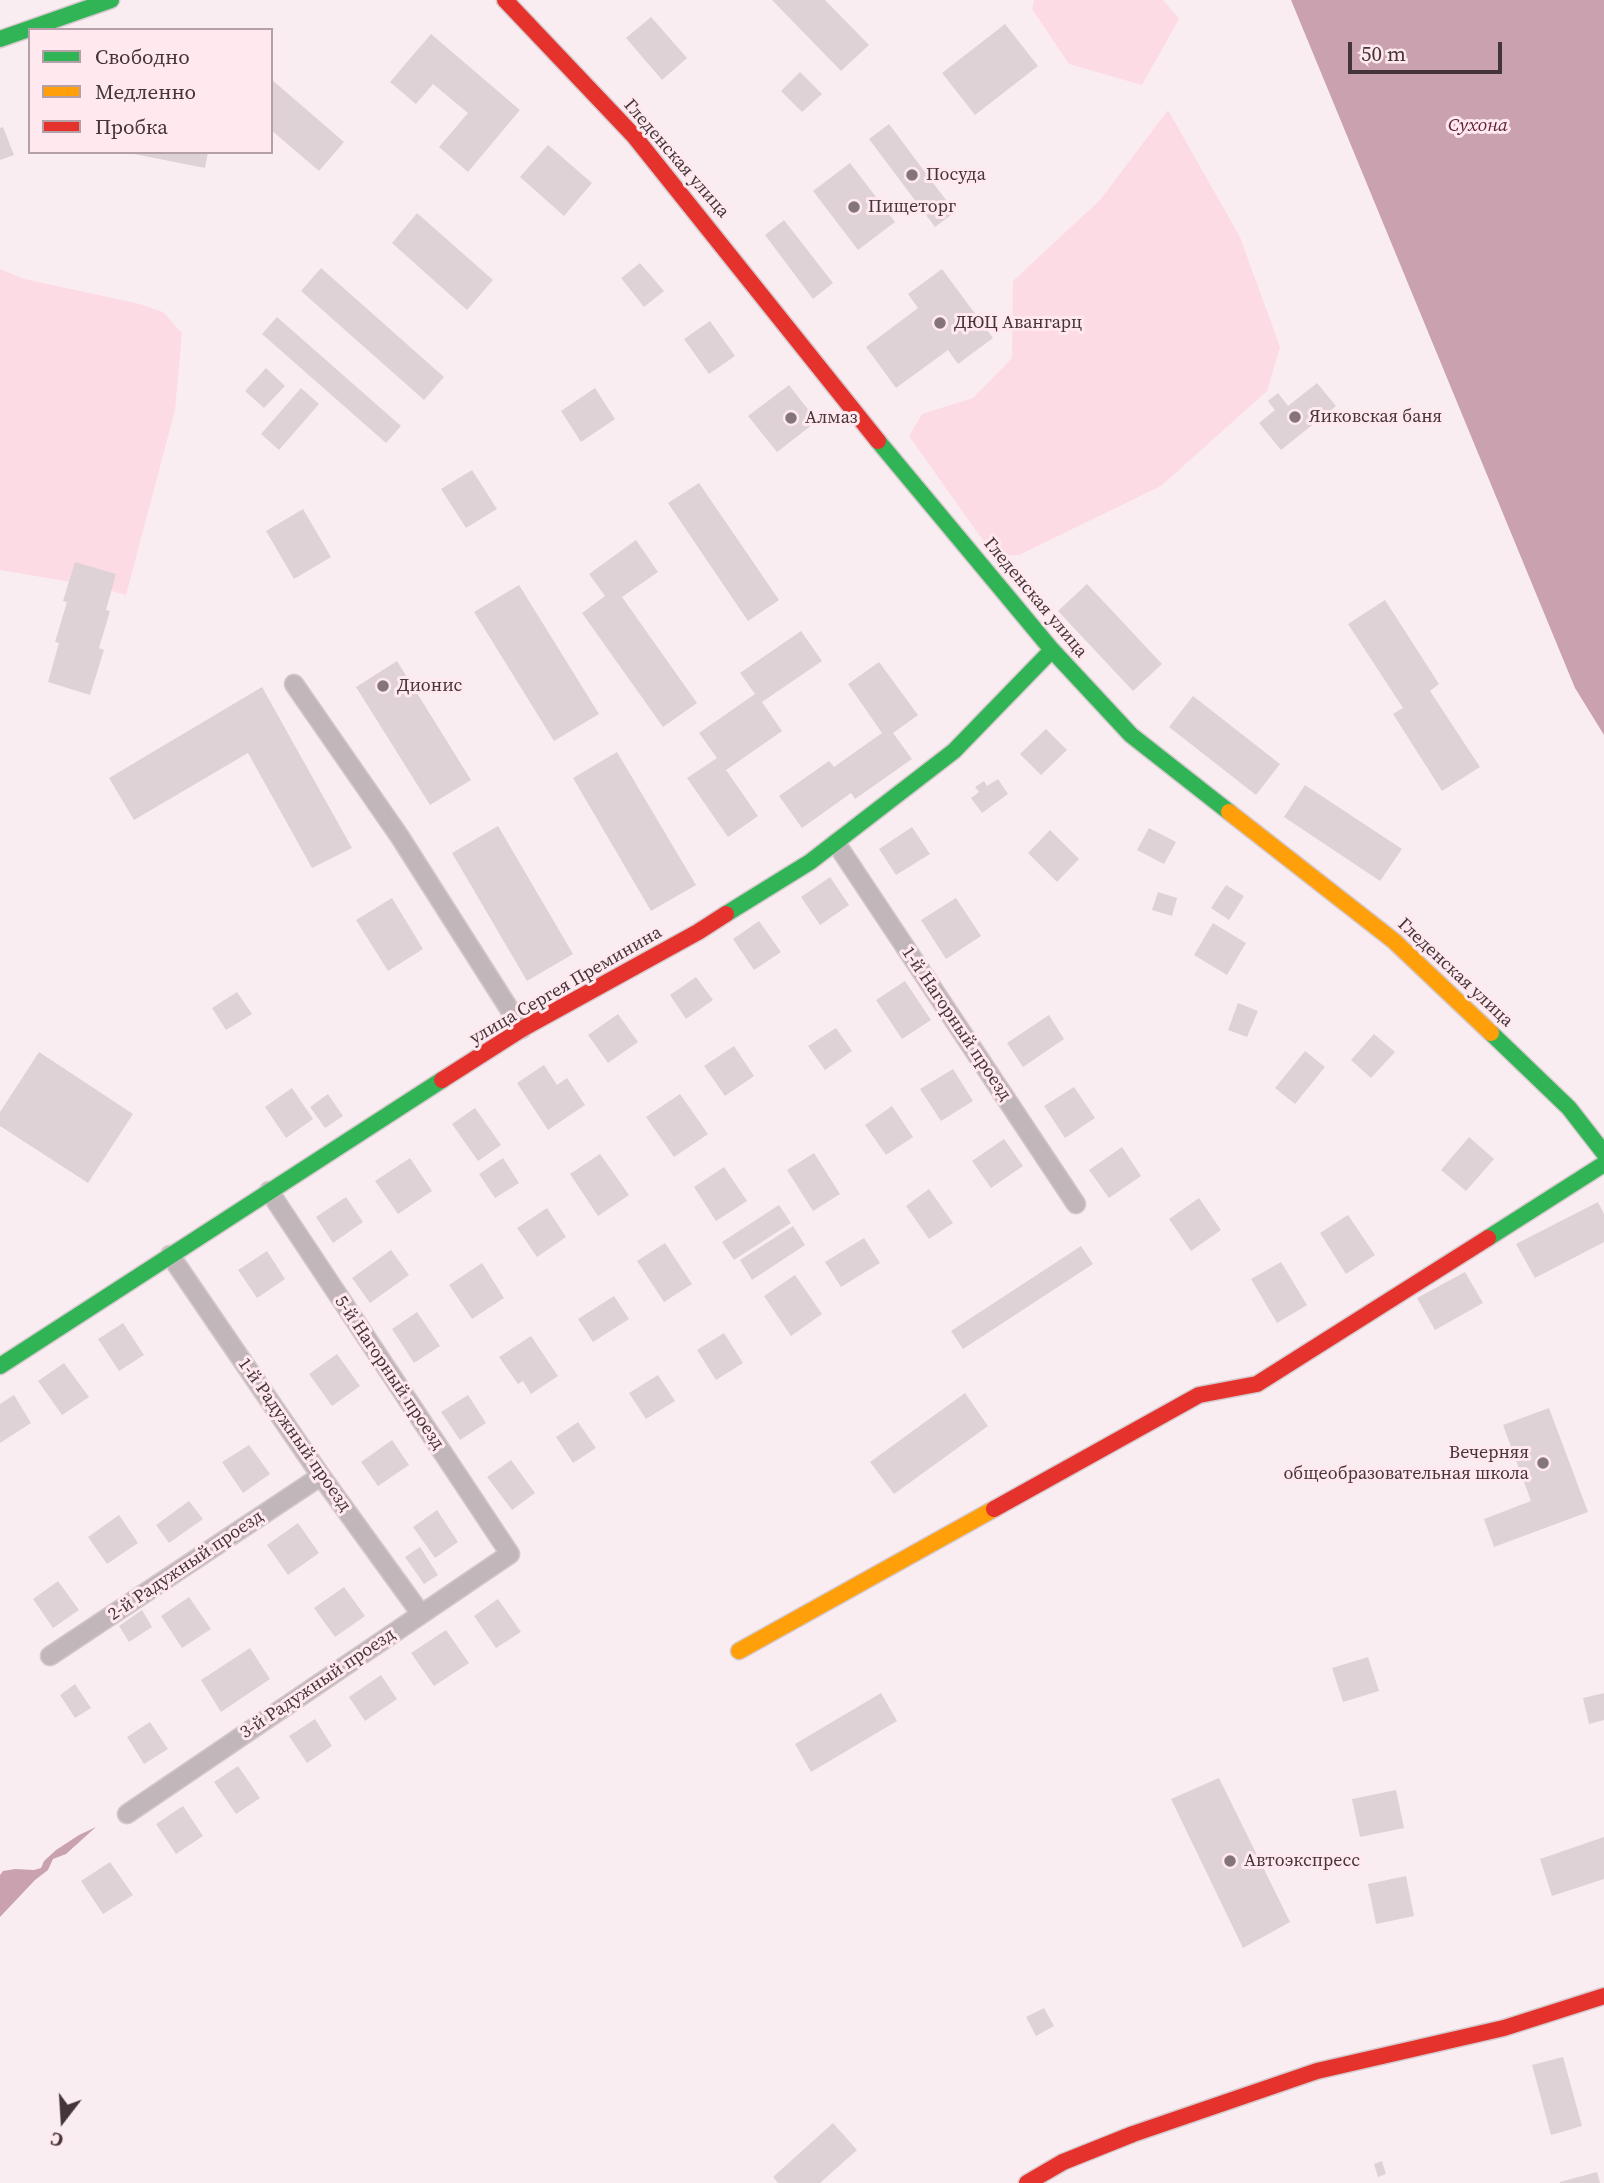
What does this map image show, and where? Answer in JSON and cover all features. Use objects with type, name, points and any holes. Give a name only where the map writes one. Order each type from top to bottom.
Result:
[{"type":"street","points":[[31,28],[111,0]]},
{"type":"street","name":"Гледенская улица","points":[[505,0],[634,136],[876,439],[1052,650],[1131,734],[1394,941],[1569,1108],[1604,1153]]},
{"type":"street","points":[[0,39],[28,29]]},
{"type":"street","name":"улица Сергея Преминина","points":[[0,1366],[522,1029],[698,932],[836,843],[954,751],[1052,650]]},
{"type":"street","points":[[294,684],[400,837],[522,1029]]},
{"type":"street","name":"1-й Нагорный проезд","points":[[836,843],[1076,1204]]},
{"type":"street","points":[[739,1651],[1199,1395],[1256,1384],[1604,1164]]},
{"type":"street","name":"5-й Нагорный проезд","points":[[269,1191],[510,1554]]},
{"type":"street","name":"1-й Радужный проезд","points":[[170,1255],[321,1475],[421,1614]]},
{"type":"street","name":"2-й Радужный проезд","points":[[50,1656],[321,1475]]},
{"type":"street","name":"3-й Радужный проезд","points":[[127,1814],[510,1554]]},
{"type":"street","points":[[1027,2183],[1063,2162],[1317,2071],[1504,2028],[1604,1996]]},
{"type":"shaded area","points":[[1034,0],[1163,0],[1179,19],[1142,85],[1069,64],[1032,9]]},
{"type":"shaded area","points":[[1168,110],[1240,237],[1280,347],[1267,391],[1161,486],[1019,555],[994,556],[909,436],[922,414],[973,398],[1012,358],[1013,281],[1100,200]]},
{"type":"shaded area","points":[[0,269],[24,279],[136,303],[163,312],[182,333],[175,410],[126,595],[94,586],[0,570]]},
{"type":"water","name":"Сухона","points":[[1291,0],[1604,0],[1604,735],[1575,688]]},
{"type":"water","points":[[96,1827],[66,1854],[53,1859],[48,1870],[0,1917],[0,1875],[3,1871],[41,1868],[44,1861],[56,1850]]},
{"type":"building","points":[[772,0],[825,0],[869,45],[841,71]]},
{"type":"building","points":[[651,17],[687,58],[662,80],[626,38]]},
{"type":"building","points":[[1005,24],[1038,66],[975,115],[942,73]]},
{"type":"building","points":[[431,34],[520,110],[468,172],[439,147],[468,113],[433,84],[416,104],[390,82]]},
{"type":"building","points":[[800,72],[822,94],[802,112],[781,91]]},
{"type":"building","points":[[273,81],[344,142],[319,171],[273,132]]},
{"type":"building","name":"Посуда","points":[[889,124],[955,212],[935,227],[869,139]]},
{"type":"building","points":[[3,127],[14,155],[0,160],[0,128]]},
{"type":"building","points":[[548,145],[592,183],[564,216],[520,177]]},
{"type":"building","points":[[134,154],[208,154],[205,168]]},
{"type":"building","name":"Пищеторг","points":[[850,163],[895,222],[858,250],[813,191]]},
{"type":"building","points":[[417,213],[493,280],[467,310],[392,243]]},
{"type":"building","points":[[784,220],[833,283],[813,299],[765,235]]},
{"type":"building","points":[[640,263],[664,291],[644,307],[621,278]]},
{"type":"building","points":[[321,268],[444,377],[424,400],[301,291]]},
{"type":"building","name":"ДЮЦ Авангарц","points":[[942,269],[993,338],[958,364],[948,350],[896,388],[866,347],[918,308],[908,294]]},
{"type":"building","points":[[277,317],[401,426],[386,443],[262,334]]},
{"type":"building","points":[[710,321],[735,356],[709,374],[684,339]]},
{"type":"building","points":[[266,368],[285,386],[264,408],[245,391]]},
{"type":"building","name":"Яиковская баня","points":[[1317,383],[1336,406],[1281,450],[1259,423],[1275,410],[1268,401],[1278,393],[1288,406]]},
{"type":"building","points":[[789,385],[817,421],[777,452],[748,416]]},
{"type":"building","points":[[301,388],[319,404],[279,450],[261,434]]},
{"type":"building","points":[[595,388],[615,419],[581,442],[561,411]]},
{"type":"building","points":[[472,470],[497,509],[466,528],[441,489]]},
{"type":"building","points":[[699,483],[779,600],[748,621],[668,503]]},
{"type":"building","points":[[303,509],[331,557],[294,579],[266,531]]},
{"type":"building","points":[[636,540],[658,572],[622,597],[697,703],[663,727],[582,613],[605,596],[589,574]]},
{"type":"building","points":[[75,562],[116,574],[106,610],[110,611],[99,648],[104,650],[90,695],[48,682],[59,643],[55,642],[67,602],[63,601]]},
{"type":"building","points":[[1087,584],[1162,664],[1133,691],[1058,611]]},
{"type":"building","points":[[519,585],[599,714],[554,741],[474,612]]},
{"type":"building","points":[[1385,600],[1439,684],[1430,691],[1480,767],[1442,791],[1393,714],[1403,708],[1348,624]]},
{"type":"building","points":[[801,631],[822,661],[762,702],[782,731],[726,770],[758,816],[728,837],[687,778],[717,758],[699,733],[755,694],[740,673]]},
{"type":"building","points":[[397,661],[471,780],[430,805],[356,687]]},
{"type":"building","points":[[879,662],[918,715],[893,733],[912,759],[855,799],[851,793],[802,828],[779,796],[829,761],[834,767],[882,733],[848,684]]},
{"type":"building","points":[[262,687],[352,848],[312,868],[248,753],[134,820],[109,778]]},
{"type":"building","points":[[1193,696],[1280,764],[1256,795],[1169,727]]},
{"type":"building","points":[[1046,729],[1067,750],[1041,775],[1020,754]]},
{"type":"building","points":[[617,752],[696,885],[651,911],[573,778]]},
{"type":"building","points":[[998,779],[1008,794],[982,813],[971,798],[979,792],[975,787],[984,781],[987,786]]},
{"type":"building","points":[[1305,785],[1402,849],[1380,881],[1284,817]]},
{"type":"building","points":[[498,826],[573,954],[527,981],[452,853]]},
{"type":"building","points":[[912,827],[930,854],[896,875],[879,849]]},
{"type":"building","points":[[1149,828],[1176,842],[1164,864],[1137,850]]},
{"type":"building","points":[[1050,830],[1079,859],[1057,882],[1028,853]]},
{"type":"building","points":[[830,877],[849,905],[820,925],[801,897]]},
{"type":"building","points":[[1226,885],[1244,896],[1229,920],[1211,908]]},
{"type":"building","points":[[1158,892],[1177,898],[1172,916],[1152,910]]},
{"type":"building","points":[[392,898],[423,949],[388,971],[356,920]]},
{"type":"building","points":[[956,898],[981,936],[946,959],[921,920]]},
{"type":"building","points":[[759,921],[781,952],[754,970],[733,939]]},
{"type":"building","points":[[1213,923],[1246,943],[1227,975],[1194,955]]},
{"type":"building","points":[[696,977],[713,1000],[686,1019],[670,995]]},
{"type":"building","points":[[905,981],[931,1020],[902,1039],[876,1000]]},
{"type":"building","points":[[237,992],[252,1014],[226,1030],[212,1008]]},
{"type":"building","points":[[1238,1003],[1258,1011],[1247,1037],[1228,1030]]},
{"type":"building","points":[[618,1014],[638,1042],[608,1063],[588,1035]]},
{"type":"building","points":[[1049,1015],[1064,1039],[1023,1067],[1007,1043]]},
{"type":"building","points":[[836,1028],[852,1051],[825,1070],[808,1046]]},
{"type":"building","points":[[1374,1034],[1395,1052],[1371,1078],[1351,1060]]},
{"type":"building","points":[[734,1046],[754,1076],[725,1096],[704,1066]]},
{"type":"building","points":[[1305,1051],[1325,1067],[1295,1104],[1275,1088]]},
{"type":"building","points":[[39,1052],[133,1114],[88,1183],[0,1126],[0,1112]]},
{"type":"building","points":[[544,1065],[557,1085],[567,1078],[585,1105],[548,1130],[517,1083]]},
{"type":"building","points":[[953,1069],[973,1101],[941,1121],[920,1089]]},
{"type":"building","points":[[1074,1087],[1095,1118],[1065,1138],[1044,1106]]},
{"type":"building","points":[[292,1088],[313,1119],[286,1138],[265,1107]]},
{"type":"building","points":[[328,1094],[343,1116],[325,1128],[310,1107]]},
{"type":"building","points":[[680,1094],[708,1134],[674,1157],[646,1117]]},
{"type":"building","points":[[892,1106],[913,1137],[886,1155],[865,1125]]},
{"type":"building","points":[[475,1108],[501,1145],[478,1161],[452,1124]]},
{"type":"building","points":[[1469,1137],[1494,1159],[1466,1191],[1441,1170]]},
{"type":"building","points":[[1004,1139],[1023,1166],[991,1188],[972,1161]]},
{"type":"building","points":[[1122,1147],[1141,1176],[1109,1198],[1089,1170]]},
{"type":"building","points":[[814,1153],[840,1194],[813,1211],[787,1170]]},
{"type":"building","points":[[600,1154],[629,1195],[598,1216],[570,1174]]},
{"type":"building","points":[[410,1158],[432,1191],[398,1214],[375,1181]]},
{"type":"building","points":[[503,1158],[519,1183],[495,1198],[479,1174]]},
{"type":"building","points":[[724,1167],[747,1201],[716,1221],[694,1187]]},
{"type":"building","points":[[929,1189],[953,1223],[929,1239],[906,1206]]},
{"type":"building","points":[[346,1197],[363,1222],[333,1243],[316,1217]]},
{"type":"building","points":[[1199,1198],[1221,1230],[1191,1251],[1169,1219]]},
{"type":"building","points":[[1598,1202],[1604,1214],[1604,1242],[1535,1278],[1516,1244]]},
{"type":"building","points":[[779,1205],[791,1223],[734,1260],[722,1242]]},
{"type":"building","points":[[547,1208],[566,1237],[537,1257],[517,1228]]},
{"type":"building","points":[[1348,1215],[1375,1255],[1346,1274],[1320,1233]]},
{"type":"building","points":[[793,1226],[805,1245],[752,1280],[740,1260]]},
{"type":"building","points":[[864,1238],[880,1263],[841,1287],[825,1262]]},
{"type":"building","points":[[665,1243],[692,1284],[664,1302],[637,1261]]},
{"type":"building","points":[[1081,1246],[1093,1264],[963,1349],[951,1331]]},
{"type":"building","points":[[391,1250],[409,1275],[370,1303],[352,1278]]},
{"type":"building","points":[[267,1251],[285,1279],[257,1298],[238,1270]]},
{"type":"building","points":[[1281,1262],[1307,1305],[1277,1323],[1251,1279]]},
{"type":"building","points":[[482,1263],[504,1298],[472,1319],[449,1285]]},
{"type":"building","points":[[1465,1272],[1483,1303],[1435,1330],[1417,1298]]},
{"type":"building","points":[[795,1275],[822,1314],[791,1336],[764,1296]]},
{"type":"building","points":[[614,1296],[629,1319],[593,1342],[578,1319]]},
{"type":"building","points":[[417,1312],[440,1346],[414,1363],[392,1329]]},
{"type":"building","points":[[123,1323],[144,1355],[119,1371],[98,1339]]},
{"type":"building","points":[[724,1333],[743,1363],[716,1380],[697,1350]]},
{"type":"building","points":[[531,1336],[558,1376],[531,1394],[523,1381],[518,1384],[499,1357]]},
{"type":"building","points":[[337,1354],[360,1386],[332,1406],[309,1374]]},
{"type":"building","points":[[64,1363],[89,1397],[62,1415],[38,1381]]},
{"type":"building","points":[[658,1375],[675,1401],[646,1419],[629,1393]]},
{"type":"building","points":[[965,1393],[988,1426],[894,1494],[870,1462]]},
{"type":"building","points":[[14,1395],[31,1423],[0,1443],[0,1404]]},
{"type":"building","points":[[468,1395],[486,1423],[460,1440],[441,1412]]},
{"type":"building","name":"Вечерняя общеобразовательная школа","points":[[1549,1408],[1588,1512],[1494,1547],[1484,1519],[1531,1501],[1503,1425]]},
{"type":"building","points":[[578,1422],[596,1448],[573,1463],[556,1437]]},
{"type":"building","points":[[392,1440],[409,1465],[378,1486],[361,1462]]},
{"type":"building","points":[[249,1445],[270,1474],[243,1493],[222,1462]]},
{"type":"building","points":[[511,1460],[535,1493],[512,1510],[487,1477]]},
{"type":"building","points":[[189,1501],[203,1519],[169,1543],[156,1525]]},
{"type":"building","points":[[437,1510],[458,1542],[435,1558],[413,1527]]},
{"type":"building","points":[[119,1515],[138,1543],[107,1564],[88,1537]]},
{"type":"building","points":[[298,1523],[319,1553],[288,1575],[267,1545]]},
{"type":"building","points":[[420,1547],[438,1575],[424,1584],[405,1557]]},
{"type":"building","points":[[58,1581],[79,1610],[53,1628],[33,1599]]},
{"type":"building","points":[[344,1587],[365,1616],[335,1637],[314,1608]]},
{"type":"building","points":[[189,1597],[211,1629],[182,1648],[161,1616]]},
{"type":"building","points":[[498,1599],[521,1632],[496,1648],[474,1616]]},
{"type":"building","points":[[142,1610],[152,1627],[129,1642],[119,1626]]},
{"type":"building","points":[[446,1630],[469,1663],[434,1686],[411,1653]]},
{"type":"building","points":[[250,1648],[270,1679],[221,1712],[201,1680]]},
{"type":"building","points":[[1368,1657],[1379,1691],[1343,1702],[1332,1668]]},
{"type":"building","points":[[381,1675],[397,1699],[365,1721],[349,1697]]},
{"type":"building","points":[[75,1684],[91,1708],[75,1718],[60,1695]]},
{"type":"building","points":[[881,1693],[897,1721],[811,1772],[795,1744]]},
{"type":"building","points":[[1604,1693],[1604,1720],[1589,1724],[1583,1698]]},
{"type":"building","points":[[315,1719],[332,1746],[307,1763],[289,1736]]},
{"type":"building","points":[[150,1722],[168,1749],[144,1764],[127,1737]]},
{"type":"building","points":[[238,1766],[260,1798],[236,1814],[214,1782]]},
{"type":"building","name":"Автоэкспресс","points":[[1219,1778],[1290,1922],[1243,1948],[1171,1799]]},
{"type":"building","points":[[1396,1790],[1404,1828],[1360,1837],[1352,1799]]},
{"type":"building","points":[[183,1806],[203,1836],[176,1854],[156,1824]]},
{"type":"building","points":[[1604,1837],[1604,1879],[1552,1896],[1540,1859]]},
{"type":"building","points":[[110,1862],[133,1895],[103,1914],[81,1881]]},
{"type":"building","points":[[1406,1876],[1414,1916],[1376,1924],[1368,1884]]},
{"type":"building","points":[[1044,2008],[1054,2026],[1036,2036],[1026,2017]]},
{"type":"building","points":[[1563,2057],[1582,2126],[1551,2135],[1532,2065]]},
{"type":"building","points":[[833,2123],[857,2150],[820,2183],[778,2183],[773,2177]]},
{"type":"building","points":[[1382,2161],[1386,2174],[1378,2177],[1374,2164]]},
{"type":"building","points":[[1597,2172],[1600,2183],[1560,2183],[1560,2182]]},
{"type":"traffic: fast","points":[[31,28],[111,0]]},
{"type":"traffic: fast","points":[[0,39],[28,29]]},
{"type":"traffic: fast","points":[[878,441],[1052,650],[1131,735],[1229,812]]},
{"type":"traffic: fast","points":[[726,914],[810,862],[954,751],[1052,650]]},
{"type":"traffic: fast","points":[[1491,1033],[1569,1108],[1604,1153]]},
{"type":"traffic: fast","points":[[0,1366],[442,1080]]},
{"type":"traffic: fast","points":[[1488,1238],[1604,1164]]},
{"type":"traffic: slow","points":[[1229,812],[1394,941],[1491,1033]]},
{"type":"traffic: slow","points":[[739,1651],[994,1509]]},
{"type":"traffic: jam","points":[[505,0],[634,136],[878,441]]},
{"type":"traffic: jam","points":[[442,1080],[522,1029],[726,914]]},
{"type":"traffic: jam","points":[[994,1509],[1199,1395],[1257,1384],[1488,1238]]},
{"type":"traffic: jam","points":[[1027,2183],[1063,2162],[1133,2134],[1317,2071],[1504,2028],[1604,1996]]},
{"type":"place","name":"Посуда","points":[[912,175]]},
{"type":"place","name":"Пищеторг","points":[[854,207]]},
{"type":"place","name":"ДЮЦ Авангарц","points":[[940,323]]},
{"type":"place","name":"Яиковская баня","points":[[1295,417]]},
{"type":"place","name":"Алмаз","points":[[791,418]]},
{"type":"place","name":"Дионис","points":[[383,686]]},
{"type":"place","name":"Вечерняя общеобразовательная школа","points":[[1543,1463]]},
{"type":"place","name":"Автоэкспресс","points":[[1230,1861]]}]
